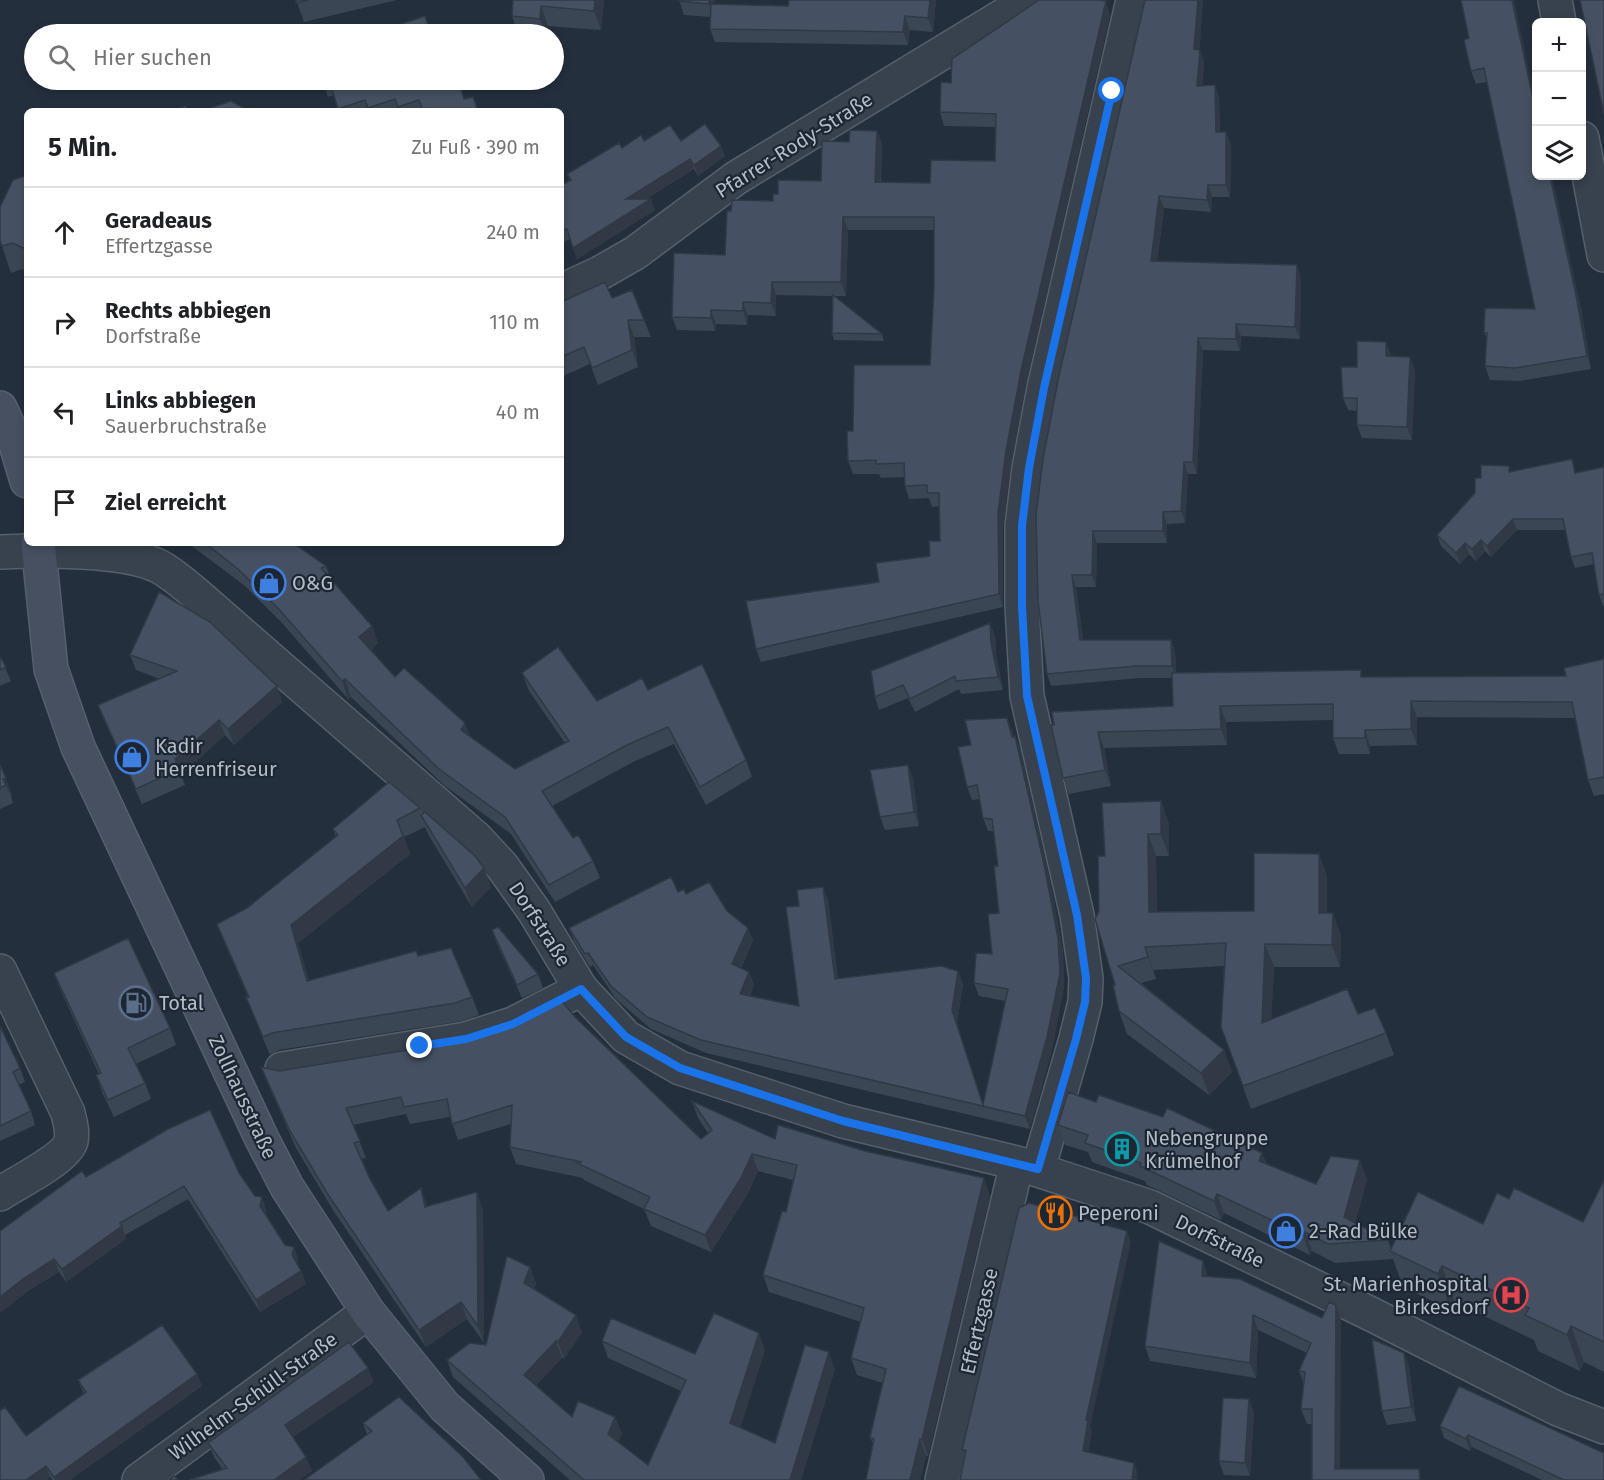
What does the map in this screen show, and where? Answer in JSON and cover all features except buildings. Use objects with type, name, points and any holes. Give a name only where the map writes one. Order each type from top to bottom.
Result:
[{"type":"street","name":"Pfarrer-Rody-Straße","points":[[564,290],[635,253],[736,178],[1029,0]]},
{"type":"street","name":"Effertzgasse","points":[[942,1480],[1027,1166],[1076,1039],[1085,1002],[1086,978],[1077,915],[1027,696],[1022,606],[1022,526],[1029,468],[1044,388],[1133,0]]},
{"type":"street","points":[[1555,0],[1558,18]]},
{"type":"street","points":[[1586,163],[1604,255]]},
{"type":"street","points":[[0,408],[21,446],[24,464]]},
{"type":"street","name":"Dorfstraße","points":[[0,552],[38,547],[133,548],[159,566],[204,601],[476,838],[502,866],[534,911],[581,989],[626,1037],[680,1068],[843,1121],[1027,1166],[1150,1207],[1558,1409],[1604,1427]]},
{"type":"street","name":"Zollhausstraße","points":[[38,547],[51,669],[78,747],[262,1139],[287,1187],[368,1312],[445,1407],[527,1480]]},
{"type":"street","points":[[0,971],[68,1113],[72,1129],[70,1143],[61,1155],[0,1194]]},
{"type":"street","points":[[282,1069],[466,1039],[513,1024],[581,989]]},
{"type":"street","name":"Wilhelm-Schüll-Straße","points":[[138,1480],[368,1312]]},
{"type":"place","name":"O&G","points":[[269,583]]},
{"type":"place","name":"Kadir Herrenfriseur","points":[[132,757]]},
{"type":"place","name":"Total","points":[[136,1003]]},
{"type":"place","name":"Nebengruppe Krümelhof","points":[[1122,1149]]},
{"type":"place","name":"Peperoni","points":[[1055,1213]]},
{"type":"place","name":"2-Rad Bülke","points":[[1286,1231]]},
{"type":"place","name":"St. Marienhospital Birkesdorf","points":[[1511,1295]]},
{"type":"route","points":[[420,1046],[466,1039],[513,1024],[581,989],[626,1037],[680,1068],[843,1121],[1038,1169],[1076,1039],[1085,1002],[1086,978],[1077,915],[1027,696],[1022,606],[1022,526],[1029,468],[1044,388],[1112,91]]}]
